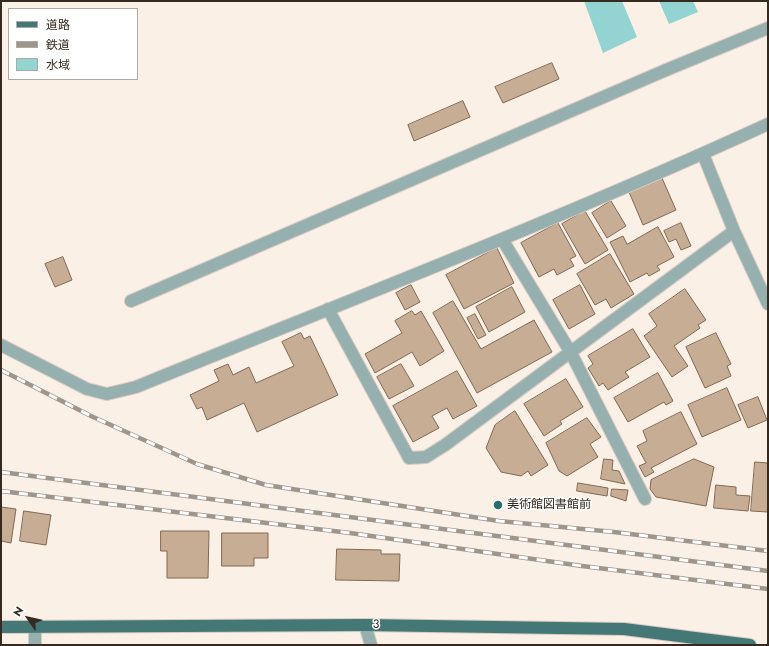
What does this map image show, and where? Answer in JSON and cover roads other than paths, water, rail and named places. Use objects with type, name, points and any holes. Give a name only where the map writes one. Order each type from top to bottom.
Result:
[{"type":"main road","name":"3","points":[[1,627],[365,625],[624,629],[750,645]]},
{"type":"street","points":[[131,301],[666,70],[768,28]]},
{"type":"street","points":[[1,345],[87,389],[107,394],[136,387],[502,239],[703,154],[768,124]]},
{"type":"street","points":[[703,154],[734,231],[768,304]]},
{"type":"street","points":[[328,309],[409,458],[426,457],[445,445],[571,353],[734,231]]},
{"type":"street","points":[[502,239],[571,353],[645,499]]},
{"type":"street","points":[[365,625],[371,645]]},
{"type":"street","points":[[35,628],[35,645]]},
{"type":"water","points":[[584,1],[622,1],[637,37],[603,53]]},
{"type":"water","points":[[659,1],[693,1],[698,12],[669,24]]},
{"type":"railway","points":[[1,370],[91,416],[197,464],[266,485],[499,521],[614,532],[768,551]]},
{"type":"railway","points":[[1,472],[768,571]]},
{"type":"railway","points":[[1,491],[350,533],[582,566],[768,589]]},
{"type":"place","name":"美術館図書館前","points":[[498,505]]}]
